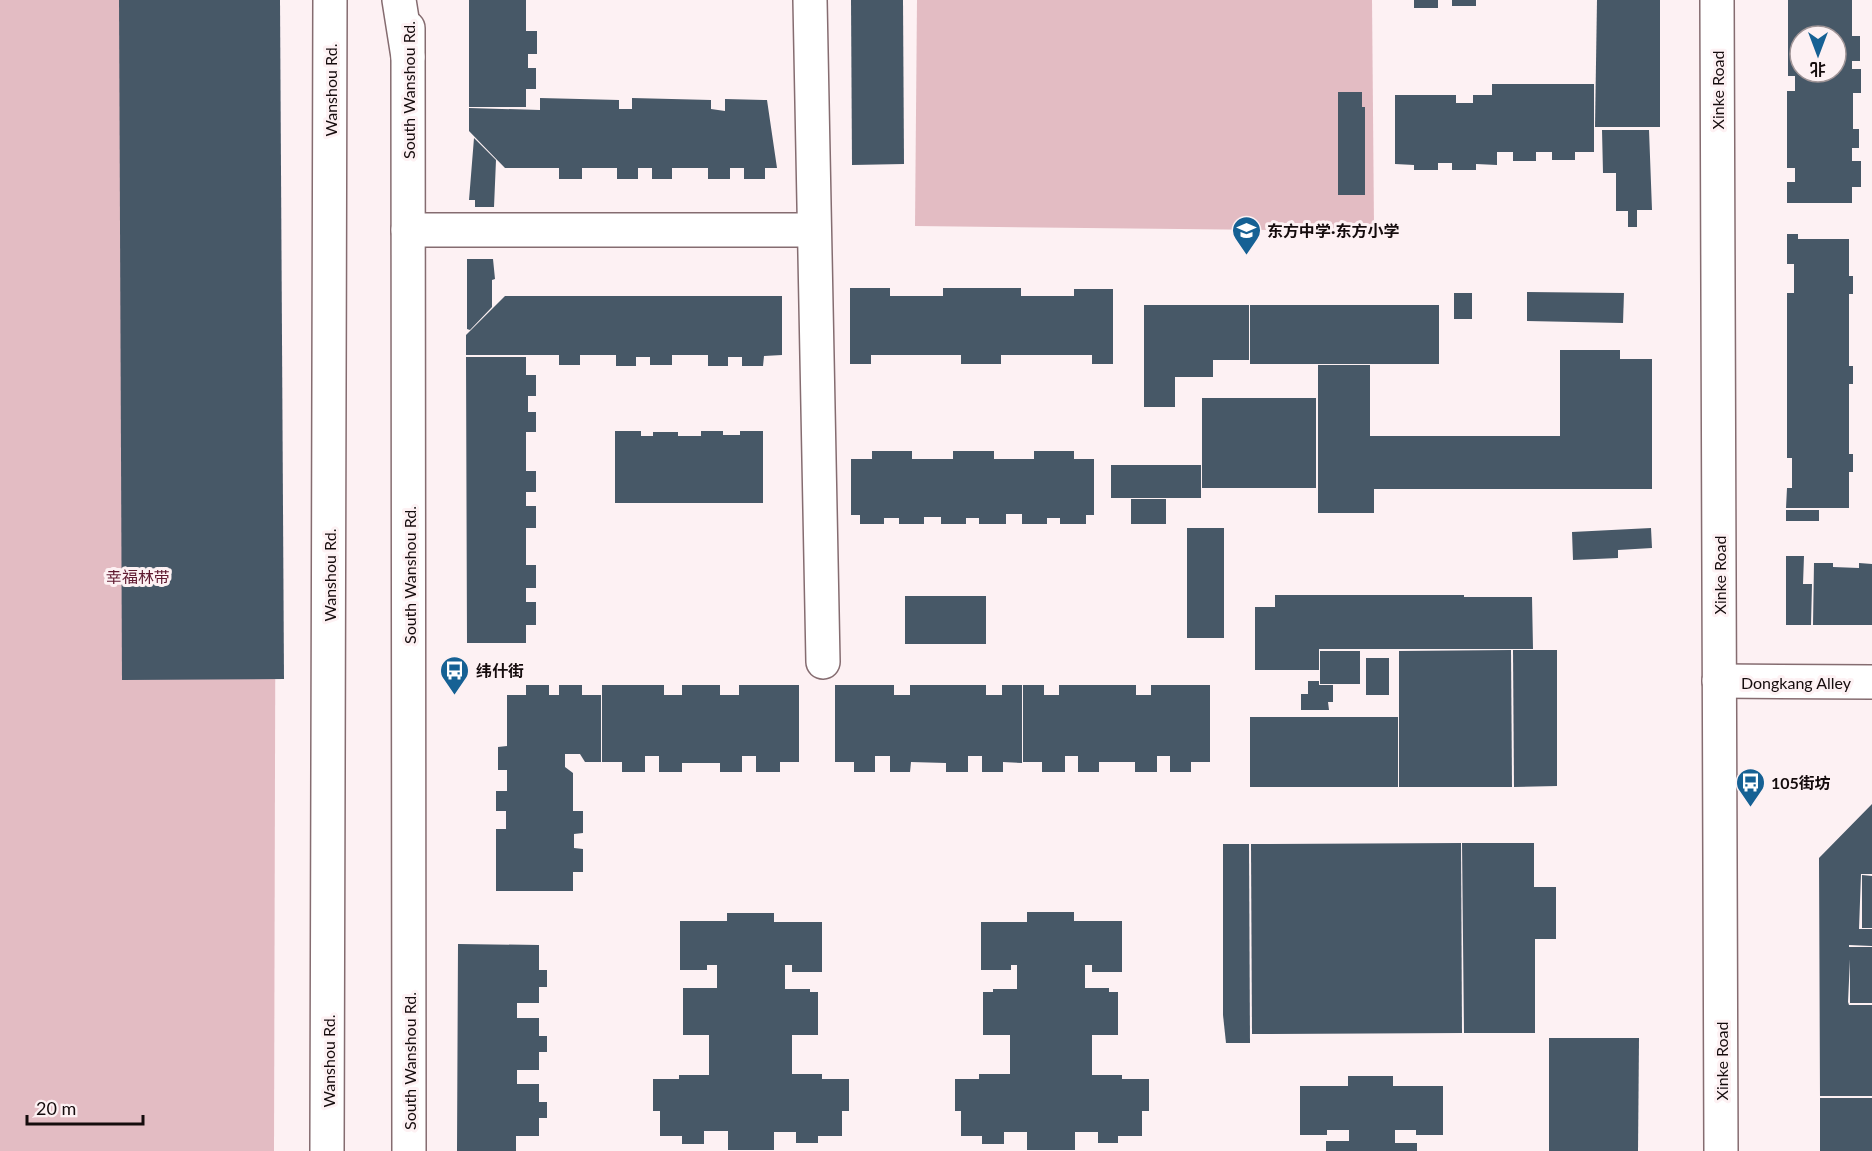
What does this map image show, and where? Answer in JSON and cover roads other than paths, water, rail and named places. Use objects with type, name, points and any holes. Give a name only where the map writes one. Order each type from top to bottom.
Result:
[{"type":"street","name":"Wanshou Rd.","points":[[327,1151],[330,0]]},
{"type":"street","points":[[399,0],[408,57]]},
{"type":"street","name":"South Wanshou Rd.","points":[[408,0],[409,1151]]},
{"type":"street","points":[[810,0],[823,662]]},
{"type":"street","name":"Xinke Road","points":[[1717,0],[1721,1151]]},
{"type":"street","points":[[408,230],[814,230]]},
{"type":"street","name":"Dongkang Alley","points":[[1719,681],[1872,682]]},
{"type":"place","name":"东方中学·东方小学","points":[[1246,256]]},
{"type":"place","name":"纬什街","points":[[455,696]]},
{"type":"place","name":"105街坊","points":[[1750,808]]},
{"type":"park label","name":"幸福林带","points":[[138,576]]}]
